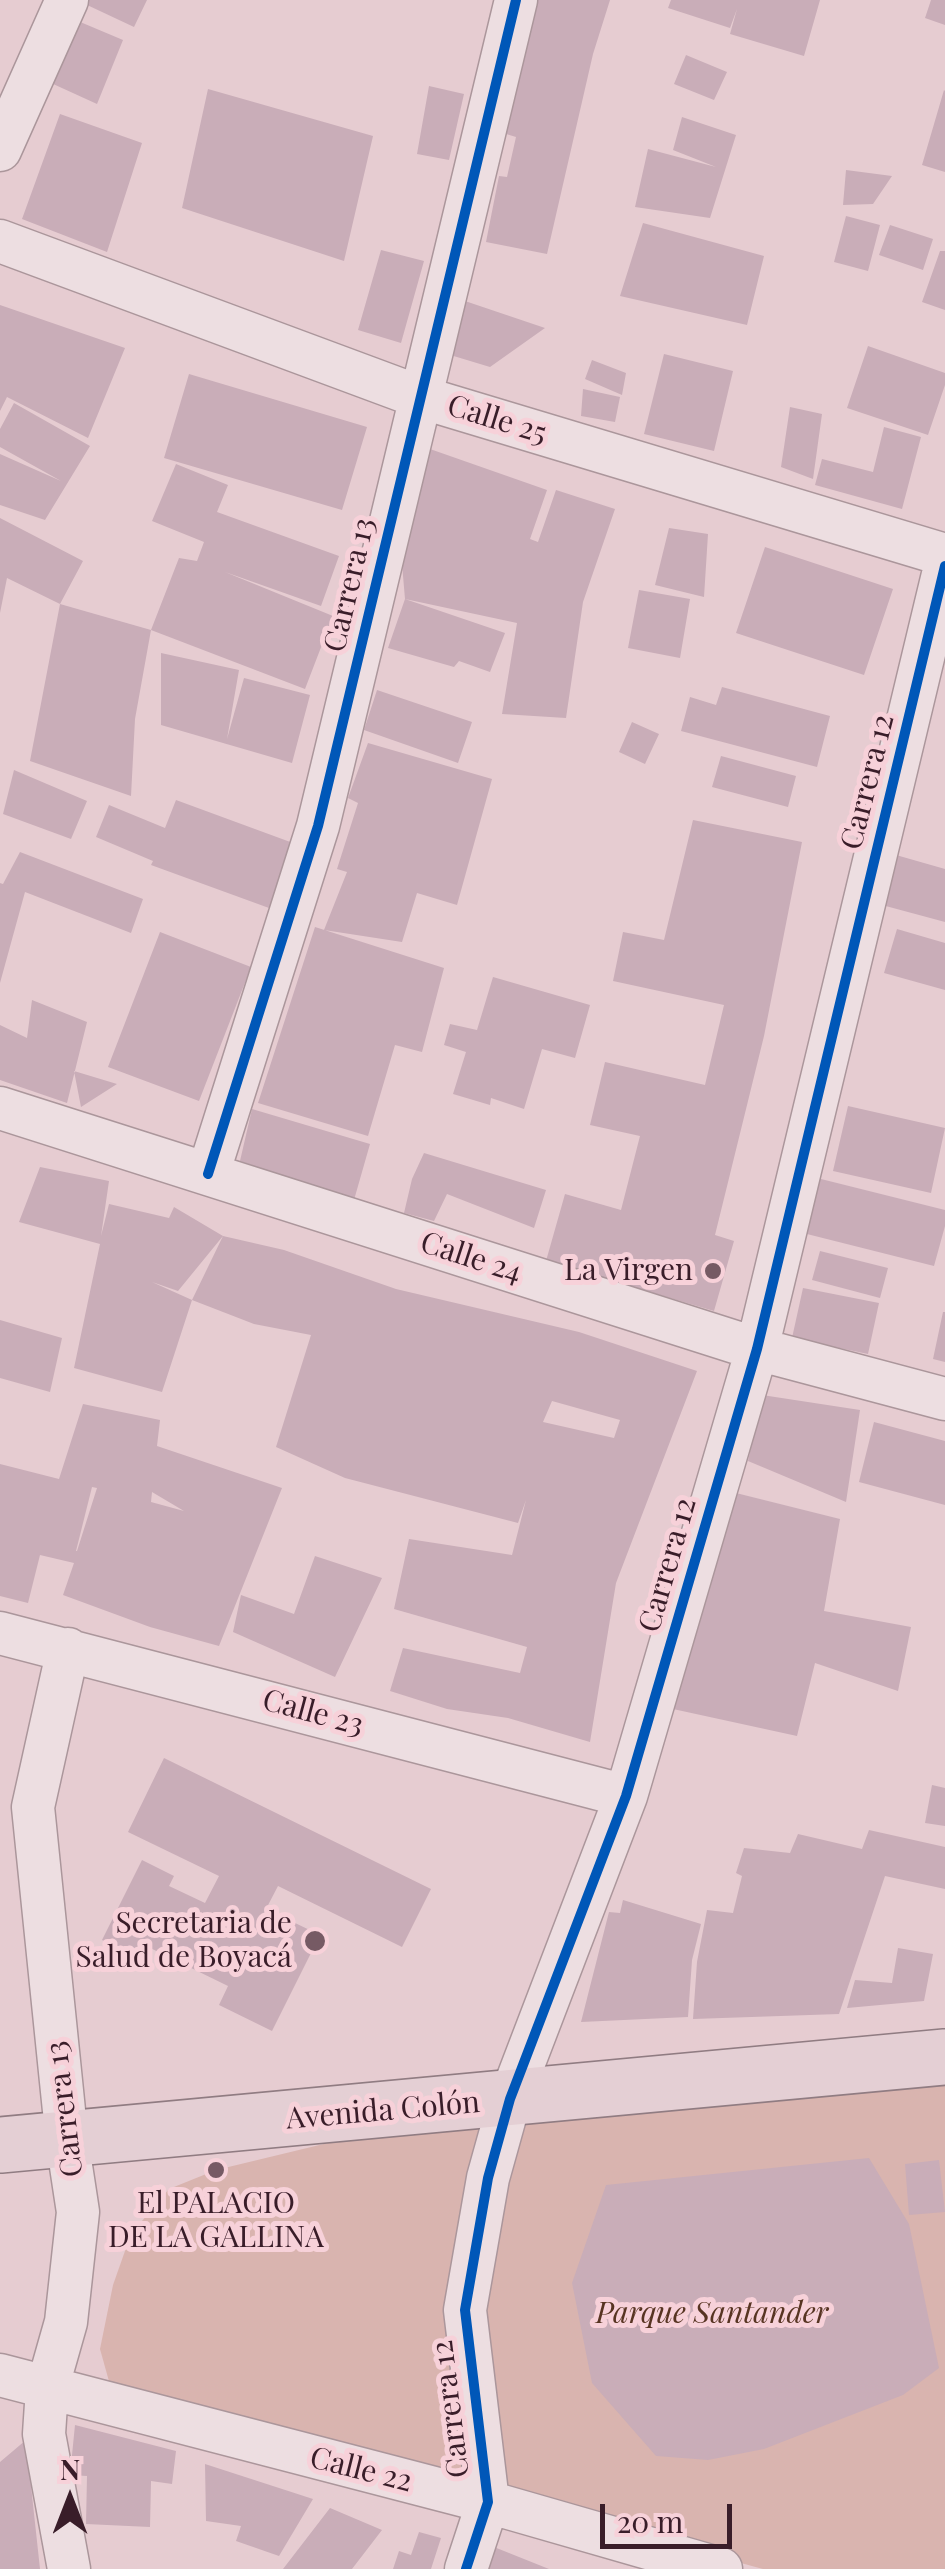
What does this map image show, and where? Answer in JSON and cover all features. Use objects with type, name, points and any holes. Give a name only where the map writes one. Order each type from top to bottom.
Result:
[{"type":"main road","name":"Avenida Colón","points":[[0,2145],[945,2057]]},
{"type":"street","points":[[0,150],[67,0]]},
{"type":"street","name":"Carrera 13","points":[[208,1174],[318,826],[516,0]]},
{"type":"street","name":"Calle 25","points":[[0,241],[420,398],[945,556]]},
{"type":"street","name":"Carrera 12","points":[[466,2569],[488,2502],[465,2310],[488,2178],[510,2099],[626,1796],[757,1349],[945,566]]},
{"type":"street","name":"Calle 24","points":[[0,1108],[757,1349],[945,1399]]},
{"type":"street","name":"Calle 23","points":[[0,1632],[626,1796]]},
{"type":"street","name":"Carrera 13","points":[[68,1648],[33,1807],[78,2212],[66,2322],[47,2389],[44,2434],[69,2569]]},
{"type":"street","name":"Calle 22","points":[[0,2375],[488,2502],[721,2569]]},
{"type":"green space","name":"Parque Santander","points":[[945,2057],[945,2569],[763,2569],[112,2392],[100,2349],[113,2285],[131,2234],[169,2189],[216,2170],[510,2099]]},
{"type":"building","points":[[87,0],[147,0],[134,27],[85,4]]},
{"type":"building","points":[[538,0],[610,0],[593,54],[547,254],[486,242],[499,176],[507,177],[516,137],[493,130]]},
{"type":"building","points":[[671,0],[820,0],[804,56],[730,34],[737,9],[730,28],[668,8]]},
{"type":"building","points":[[931,0],[945,0],[945,25],[925,18]]},
{"type":"building","points":[[66,16],[123,40],[97,104],[40,78]]},
{"type":"building","points":[[686,55],[727,72],[714,100],[674,84]]},
{"type":"building","points":[[429,86],[464,94],[449,160],[417,154]]},
{"type":"building","points":[[208,89],[373,136],[344,261],[182,208]]},
{"type":"building","points":[[945,91],[945,172],[922,165]]},
{"type":"building","points":[[60,114],[142,143],[107,252],[22,219]]},
{"type":"building","points":[[682,117],[736,135],[710,218],[635,207],[648,149],[716,167],[673,150]]},
{"type":"building","points":[[846,170],[892,176],[873,204],[843,205]]},
{"type":"building","points":[[846,216],[880,225],[868,271],[834,262]]},
{"type":"building","points":[[643,223],[764,256],[747,325],[620,296]]},
{"type":"building","points":[[890,225],[933,239],[923,270],[879,255]]},
{"type":"building","points":[[381,250],[424,261],[401,343],[358,330]]},
{"type":"building","points":[[940,251],[945,251],[945,310],[922,302]]},
{"type":"building","points":[[465,301],[545,328],[490,367],[447,354]]},
{"type":"building","points":[[0,305],[125,348],[88,438],[7,397],[0,411]]},
{"type":"building","points":[[868,346],[945,373],[945,385],[928,435],[847,408]]},
{"type":"building","points":[[664,354],[733,371],[714,451],[644,434]]},
{"type":"building","points":[[592,360],[626,373],[622,395],[585,379]]},
{"type":"building","points":[[189,374],[367,427],[342,510],[164,458]]},
{"type":"building","points":[[583,389],[620,397],[615,422],[581,416]]},
{"type":"building","points":[[14,403],[90,446],[45,520],[0,505],[0,454],[61,481],[0,447],[0,429]]},
{"type":"building","points":[[790,407],[822,414],[813,479],[781,467]]},
{"type":"building","points":[[884,427],[921,437],[902,509],[815,485],[822,459],[873,472]]},
{"type":"building","points":[[430,449],[547,490],[530,539],[538,542],[556,490],[615,509],[583,602],[566,718],[502,714],[517,623],[405,599],[401,552]]},
{"type":"building","points":[[176,464],[228,485],[217,512],[339,556],[321,606],[225,572],[333,616],[305,689],[151,630],[179,558],[197,561],[204,542],[152,521]]},
{"type":"building","points":[[0,518],[83,561],[60,604],[7,578],[0,613]]},
{"type":"building","points":[[669,528],[708,534],[704,597],[655,585]]},
{"type":"building","points":[[765,547],[893,589],[864,675],[736,633]]},
{"type":"building","points":[[639,590],[690,599],[680,658],[628,648]]},
{"type":"building","points":[[405,599],[505,633],[490,672],[459,661],[454,667],[388,648]]},
{"type":"building","points":[[60,604],[151,630],[135,719],[131,796],[30,761]]},
{"type":"building","points":[[161,653],[239,670],[227,739],[244,678],[310,695],[292,763],[161,725]]},
{"type":"building","points":[[722,687],[830,716],[817,767],[681,731],[690,697],[716,705]]},
{"type":"building","points":[[377,690],[472,722],[458,763],[364,730]]},
{"type":"building","points":[[632,722],[659,734],[645,764],[619,752]]},
{"type":"building","points":[[368,743],[492,779],[457,905],[417,893],[402,942],[324,930],[347,872],[337,869],[358,803],[348,798]]},
{"type":"building","points":[[721,756],[796,776],[788,807],[712,787]]},
{"type":"building","points":[[14,770],[87,801],[71,839],[3,814]]},
{"type":"building","points":[[176,800],[293,843],[269,908],[151,865],[153,861],[96,837],[109,805],[165,828]]},
{"type":"building","points":[[693,820],[802,842],[764,1036],[715,1235],[734,1241],[714,1311],[546,1261],[565,1194],[621,1210],[640,1136],[590,1125],[605,1062],[705,1085],[724,1005],[613,981],[623,932],[664,940]]},
{"type":"building","points":[[20,852],[143,899],[131,933],[25,892],[0,983],[0,883],[3,884]]},
{"type":"building","points":[[896,855],[945,869],[945,922],[882,905]]},
{"type":"building","points":[[315,927],[444,968],[422,1052],[395,1045],[368,1136],[258,1103]]},
{"type":"building","points":[[897,929],[945,943],[945,990],[884,973]]},
{"type":"building","points":[[160,932],[251,967],[199,1101],[108,1067]]},
{"type":"building","points":[[493,977],[590,1005],[575,1058],[542,1049],[524,1109],[491,1098],[490,1105],[453,1094],[466,1052],[444,1045],[450,1024],[477,1030]]},
{"type":"building","points":[[32,1000],[87,1022],[67,1103],[0,1080],[0,1025],[27,1038]]},
{"type":"building","points":[[74,1071],[117,1084],[81,1107]]},
{"type":"building","points":[[848,1106],[945,1128],[931,1193],[833,1171]]},
{"type":"building","points":[[252,1109],[370,1144],[354,1200],[240,1161]]},
{"type":"building","points":[[424,1153],[546,1190],[534,1228],[447,1194],[434,1221],[404,1213],[412,1179]]},
{"type":"building","points":[[40,1167],[109,1181],[101,1236],[109,1204],[169,1218],[174,1207],[223,1236],[178,1291],[152,1282],[192,1300],[162,1392],[74,1368],[100,1244],[19,1222]]},
{"type":"building","points":[[813,1177],[945,1210],[945,1226],[934,1266],[799,1232]]},
{"type":"building","points":[[223,1236],[284,1250],[396,1289],[579,1332],[697,1371],[616,1583],[590,1742],[508,1718],[447,1709],[390,1691],[403,1648],[520,1673],[527,1647],[394,1609],[409,1539],[512,1555],[526,1500],[518,1523],[345,1478],[276,1447],[311,1335],[254,1324],[192,1300]],"holes":[[[552,1401],[620,1420],[614,1438],[543,1422]]]},
{"type":"building","points":[[820,1251],[888,1268],[880,1298],[812,1280]]},
{"type":"building","points":[[803,1288],[879,1303],[868,1354],[792,1338]]},
{"type":"building","points":[[945,1312],[945,1362],[933,1359]]},
{"type":"building","points":[[0,1320],[62,1338],[50,1392],[0,1378]]},
{"type":"building","points":[[762,1395],[860,1410],[846,1502],[748,1461]]},
{"type":"building","points":[[83,1404],[160,1420],[157,1446],[282,1488],[219,1646],[150,1627],[63,1595],[74,1563],[40,1555],[28,1603],[0,1596],[0,1464],[59,1479]],"holes":[[[92,1487],[97,1488],[76,1551]],[[152,1492],[184,1511],[151,1502]]]},
{"type":"building","points":[[874,1422],[945,1441],[945,1505],[859,1482]]},
{"type":"building","points":[[736,1493],[840,1519],[824,1611],[911,1627],[898,1691],[815,1663],[797,1736],[673,1709]]},
{"type":"building","points":[[315,1556],[382,1578],[335,1677],[233,1632],[241,1595],[294,1614]]},
{"type":"building","points":[[164,1758],[431,1889],[402,1947],[278,1886],[266,1909],[320,1935],[272,2031],[219,2005],[228,1986],[140,1943],[134,1956],[102,1940],[142,1860],[174,1876],[169,1886],[205,1903],[219,1876],[128,1832]]},
{"type":"building","points":[[932,1785],[945,1788],[945,1826],[925,1823]]},
{"type":"building","points":[[869,1830],[945,1847],[945,1889],[885,1876],[839,2014],[693,2019],[697,1962],[707,1910],[733,1913],[742,1876],[736,1873],[744,1848],[790,1853],[798,1834],[862,1849]]},
{"type":"building","points":[[623,1900],[701,1924],[692,1960],[688,2017],[581,2022],[609,1912],[620,1913]]},
{"type":"building","points":[[898,1948],[933,1954],[924,2001],[847,2008],[855,1980],[892,1983]]},
{"type":"building","points":[[869,2158],[909,2224],[939,2368],[903,2395],[764,2449],[708,2460],[656,2456],[592,2383],[572,2283],[606,2185]]},
{"type":"building","points":[[939,2160],[945,2212],[909,2215],[905,2164]]},
{"type":"building","points":[[75,2425],[176,2451],[172,2484],[151,2481],[150,2527],[86,2524],[87,2476],[70,2475]]},
{"type":"building","points":[[26,2440],[40,2569],[0,2569],[0,2462]]},
{"type":"building","points":[[205,2464],[313,2499],[279,2556],[236,2541],[241,2526],[206,2521]]},
{"type":"building","points":[[330,2508],[382,2530],[352,2569],[283,2569]]},
{"type":"building","points":[[419,2532],[441,2538],[431,2569],[393,2569],[399,2551],[411,2555]]},
{"type":"building","points":[[494,2547],[549,2569],[486,2569]]},
{"type":"cycle path","points":[[208,1174],[318,826],[516,0]]},
{"type":"cycle path","points":[[466,2569],[488,2502],[465,2310],[488,2178],[510,2099],[626,1796],[757,1349],[945,566]]},
{"type":"place","name":"La Virgen","points":[[713,1271]]},
{"type":"place","name":"Secretaria de Salud de Boyacá","points":[[315,1941]]},
{"type":"place","name":"El PALACIO DE LA GALLINA","points":[[216,2170]]}]
